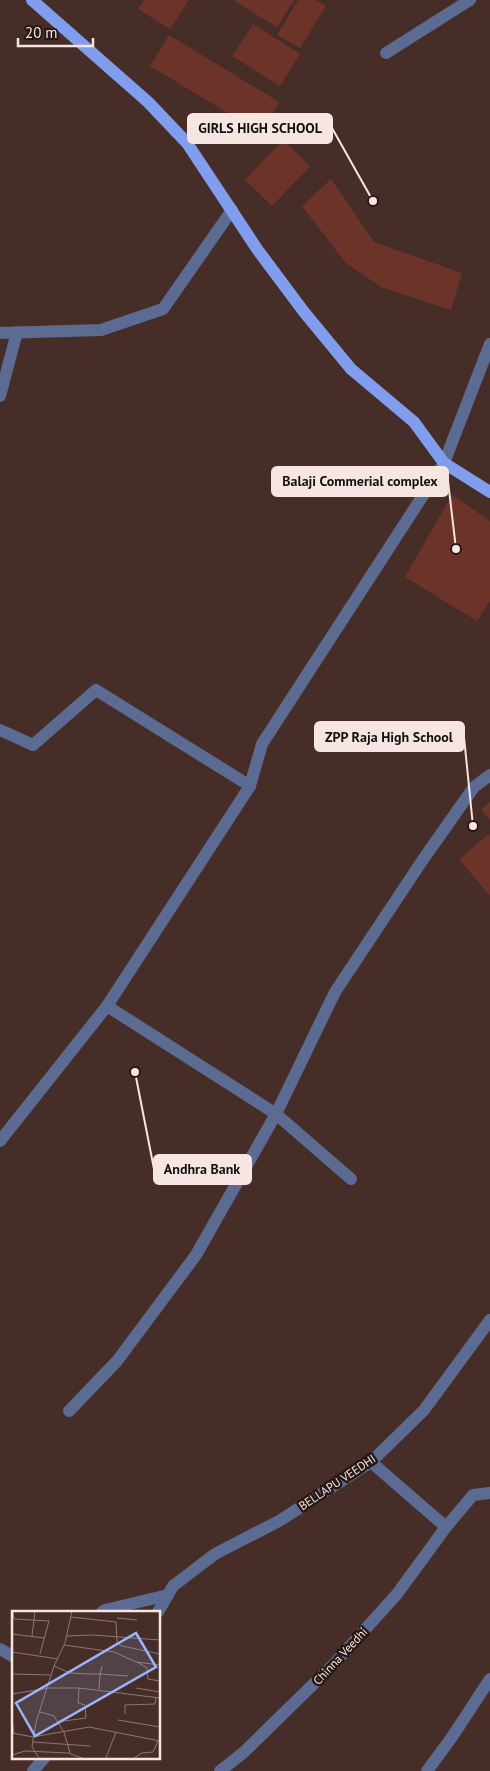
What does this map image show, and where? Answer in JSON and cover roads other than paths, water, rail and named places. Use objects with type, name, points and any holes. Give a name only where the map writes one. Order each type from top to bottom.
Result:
[{"type":"main road","points":[[32,0],[148,102],[187,143],[257,248],[304,312],[351,369],[414,422],[444,463],[490,492]]},
{"type":"street","points":[[386,53],[470,0]]},
{"type":"street","points":[[0,333],[101,330],[163,309],[232,210]]},
{"type":"street","points":[[0,396],[17,332]]},
{"type":"street","points":[[0,1141],[107,1006],[250,786],[262,744],[444,463],[490,344]]},
{"type":"street","points":[[0,730],[33,745],[96,690],[250,786]]},
{"type":"street","points":[[69,1411],[118,1361],[196,1255],[276,1114],[335,992],[422,861],[474,788],[490,776]]},
{"type":"street","points":[[107,1006],[276,1114],[351,1179]]},
{"type":"street","name":"BELLAPU VEEDHI","points":[[159,1611],[173,1586],[215,1554],[279,1521],[371,1462],[424,1410],[490,1320]]},
{"type":"street","points":[[371,1462],[446,1527]]},
{"type":"street","name":"Chinna Veedhi","points":[[220,1771],[243,1753],[333,1665],[396,1594],[472,1495],[490,1493]]},
{"type":"street","points":[[104,1611],[168,1595]]},
{"type":"street","points":[[0,1649],[12,1656]]},
{"type":"street","points":[[427,1771],[490,1679]]},
{"type":"street","points":[[33,1771],[45,1758]]},
{"type":"place","name":"GIRLS HIGH SCHOOL","points":[[373,201]]},
{"type":"place","name":"Balaji Commerial complex","points":[[456,549]]},
{"type":"place","name":"ZPP Raja High School","points":[[473,826]]},
{"type":"place","name":"Andhra Bank","points":[[135,1072]]}]
